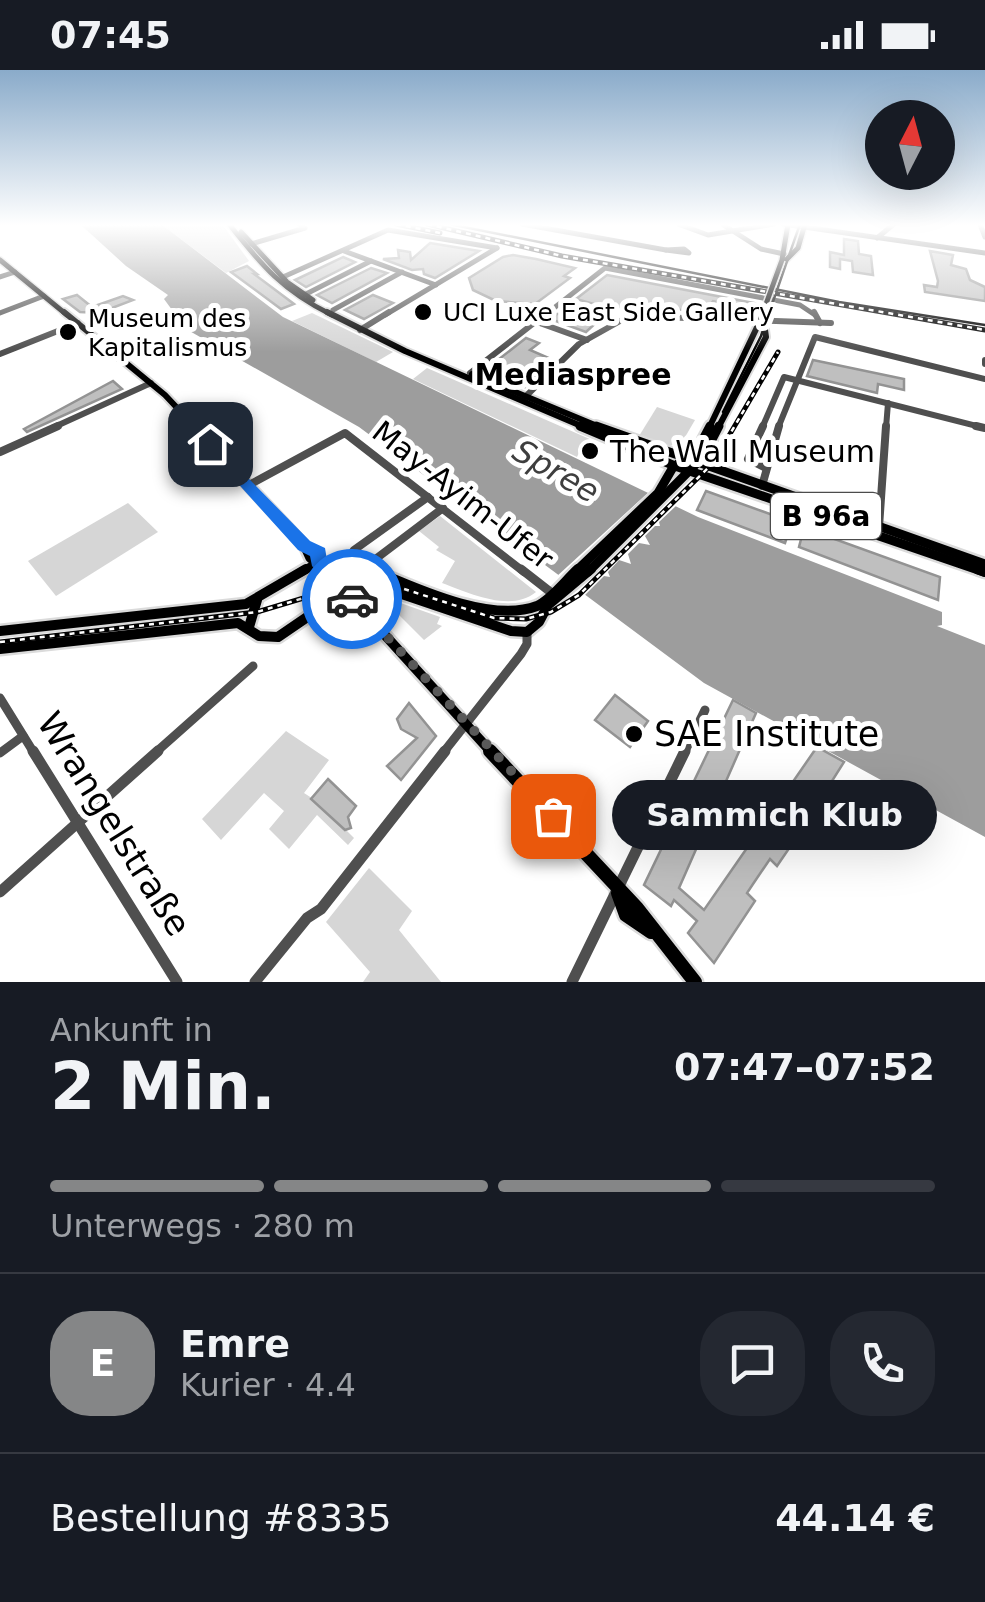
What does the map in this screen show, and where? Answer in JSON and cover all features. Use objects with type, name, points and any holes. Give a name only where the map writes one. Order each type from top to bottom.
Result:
[{"type":"main road","points":[[8,267],[159,390],[616,889],[629,918],[654,933],[695,982]]},
{"type":"main road","points":[[268,267],[307,304],[522,399],[687,456]]},
{"type":"main road","points":[[661,495],[673,468],[702,441],[727,396],[762,323],[783,267]]},
{"type":"main road","points":[[279,278],[363,328],[673,468]]},
{"type":"main road","points":[[0,649],[237,623],[268,638],[284,634],[346,593],[378,588],[396,590],[497,627],[526,632],[539,622],[562,591],[691,470],[726,417],[766,337],[762,323]]},
{"type":"main road","points":[[687,456],[691,470]]},
{"type":"main road","name":"B 96a","points":[[673,468],[762,486],[985,564]]},
{"type":"main road","name":"B 96a","points":[[691,470],[985,572]]},
{"type":"main road","points":[[0,631],[257,600],[318,562],[346,561],[496,610],[529,608],[562,591]]},
{"type":"main road","points":[[248,627],[257,600]]},
{"type":"street","points":[[279,278],[311,267]]},
{"type":"street","points":[[304,295],[360,267]]},
{"type":"street","points":[[387,267],[436,285]]},
{"type":"street","points":[[363,328],[466,267]]},
{"type":"street","points":[[470,374],[604,268],[800,305],[812,311],[820,323]]},
{"type":"street","points":[[0,278],[15,272]]},
{"type":"street","points":[[334,310],[402,272]]},
{"type":"street","points":[[0,314],[44,296]]},
{"type":"street","points":[[522,399],[610,322],[635,314],[831,323]]},
{"type":"street","points":[[537,322],[587,340]]},
{"type":"street","points":[[0,354],[78,323]]},
{"type":"street","points":[[762,486],[816,336],[985,379]]},
{"type":"street","points":[[766,468],[748,459],[784,376],[985,428]]},
{"type":"street","points":[[0,452],[151,382]]},
{"type":"street","points":[[879,527],[888,403]]},
{"type":"street","name":"May-Ayim-Ufer","points":[[249,485],[346,433],[428,498],[562,591]]},
{"type":"street","points":[[346,561],[354,550],[428,498]]},
{"type":"street","points":[[365,567],[443,508]]},
{"type":"street","points":[[254,982],[307,918],[321,910],[522,652],[527,644],[526,632]]},
{"type":"street","points":[[0,892],[253,666]]},
{"type":"street","name":"Wrangelstraße","points":[[0,698],[177,982]]},
{"type":"street","points":[[572,982],[705,710]]},
{"type":"street","points":[[0,753],[23,736]]},
{"type":"shaded area","points":[[217,267],[238,267],[226,273]]},
{"type":"shaded area","points":[[312,313],[393,352],[376,362],[292,321]]},
{"type":"shaded area","points":[[427,368],[592,440],[587,446],[583,444],[577,457],[413,379]]},
{"type":"shaded area","points":[[657,407],[695,420],[681,444],[665,446],[639,436]]},
{"type":"shaded area","points":[[128,503],[158,532],[56,596],[28,561]]},
{"type":"shaded area","points":[[440,516],[536,592],[515,601],[502,601],[442,583],[455,561],[436,550],[439,547],[419,531]]},
{"type":"shaded area","points":[[392,600],[440,617],[437,624],[442,626],[424,640],[389,605]]},
{"type":"shaded area","points":[[286,731],[329,760],[304,793],[354,838],[348,845],[317,815],[289,849],[269,829],[284,811],[264,793],[221,840],[202,819]]},
{"type":"shaded area","points":[[369,868],[412,911],[399,930],[441,982],[363,982],[370,972],[326,922]]},
{"type":"water","name":"Spree","points":[[127,267],[217,267],[283,317],[698,517],[942,612],[942,625],[937,626],[985,645],[985,837],[704,683],[359,427],[186,329],[164,299],[168,295]]},
{"type":"pier","points":[[651,490],[677,505],[659,522],[660,526],[645,536],[650,545],[639,543],[628,554],[631,564],[619,560],[608,572],[610,577],[604,576],[582,598],[556,577]]},
{"type":"building","points":[[248,267],[294,304],[281,309],[231,272]]},
{"type":"building","points":[[323,267],[346,267],[306,287],[295,280]]},
{"type":"building","points":[[403,267],[454,267],[435,278],[424,274],[423,269]]},
{"type":"building","points":[[488,267],[575,268],[564,276],[570,278],[535,304],[496,301],[473,290],[469,278]]},
{"type":"building","points":[[853,267],[872,267],[873,275],[853,272]]},
{"type":"building","points":[[934,267],[966,269],[970,280],[985,287],[985,301],[925,292],[924,285],[937,287]]},
{"type":"building","points":[[371,268],[387,273],[332,303],[317,295]]},
{"type":"building","points":[[607,275],[759,304],[757,309],[713,301],[706,311],[601,306],[576,299]]},
{"type":"building","points":[[77,295],[92,307],[123,296],[133,300],[99,313],[80,312],[63,299]]},
{"type":"building","points":[[373,295],[393,303],[364,319],[345,310]]},
{"type":"building","points":[[582,313],[600,319],[586,332],[550,319],[557,314]]},
{"type":"building","points":[[526,338],[539,343],[530,350],[553,360],[525,387],[485,370]]},
{"type":"building","points":[[813,360],[904,379],[904,390],[878,384],[877,393],[807,376]]},
{"type":"building","points":[[113,381],[122,389],[27,432],[24,429]]},
{"type":"building","points":[[706,491],[792,522],[785,543],[697,510]]},
{"type":"building","points":[[804,528],[940,577],[938,600],[799,547]]},
{"type":"building","points":[[615,695],[648,721],[630,747],[595,720]]},
{"type":"building","points":[[733,700],[756,713],[679,888],[704,910],[817,747],[844,762],[815,808],[807,802],[782,840],[790,847],[777,866],[770,859],[747,893],[755,901],[714,963],[688,933],[697,921],[674,900],[671,906],[644,885]]},
{"type":"building","points":[[409,703],[436,736],[401,780],[387,766],[417,738],[401,729],[397,719]]},
{"type":"building","points":[[328,779],[356,806],[348,817],[351,828],[345,830],[311,799]]},
{"type":"tram line","points":[[662,267],[777,290]]},
{"type":"tram line","points":[[777,290],[785,267]]},
{"type":"tram line","points":[[723,412],[761,336],[777,290]]},
{"type":"tram line","points":[[777,290],[985,325]]},
{"type":"railway","points":[[622,267],[985,330]]},
{"type":"railway","points":[[0,642],[257,612],[337,588],[367,584],[401,588],[494,618],[526,619],[551,612],[579,595],[713,463],[778,352]]},
{"type":"way so far","points":[[352,599],[553,816]]},
{"type":"place","name":"UCI Luxe East Side Gallery","points":[[423,312]]},
{"type":"place","name":"Museum des Kapitalismus","points":[[68,332]]},
{"type":"place","name":"The Wall Museum","points":[[590,451]]},
{"type":"place","name":"SAE Institute","points":[[634,734]]},
{"type":"place","name":"Sammich Klub","points":[[553,816]]},
{"type":"district","name":"Mediaspree","points":[[573,374]]},
{"type":"route","points":[[210,444],[304,545],[319,552],[318,562],[352,599]]}]
